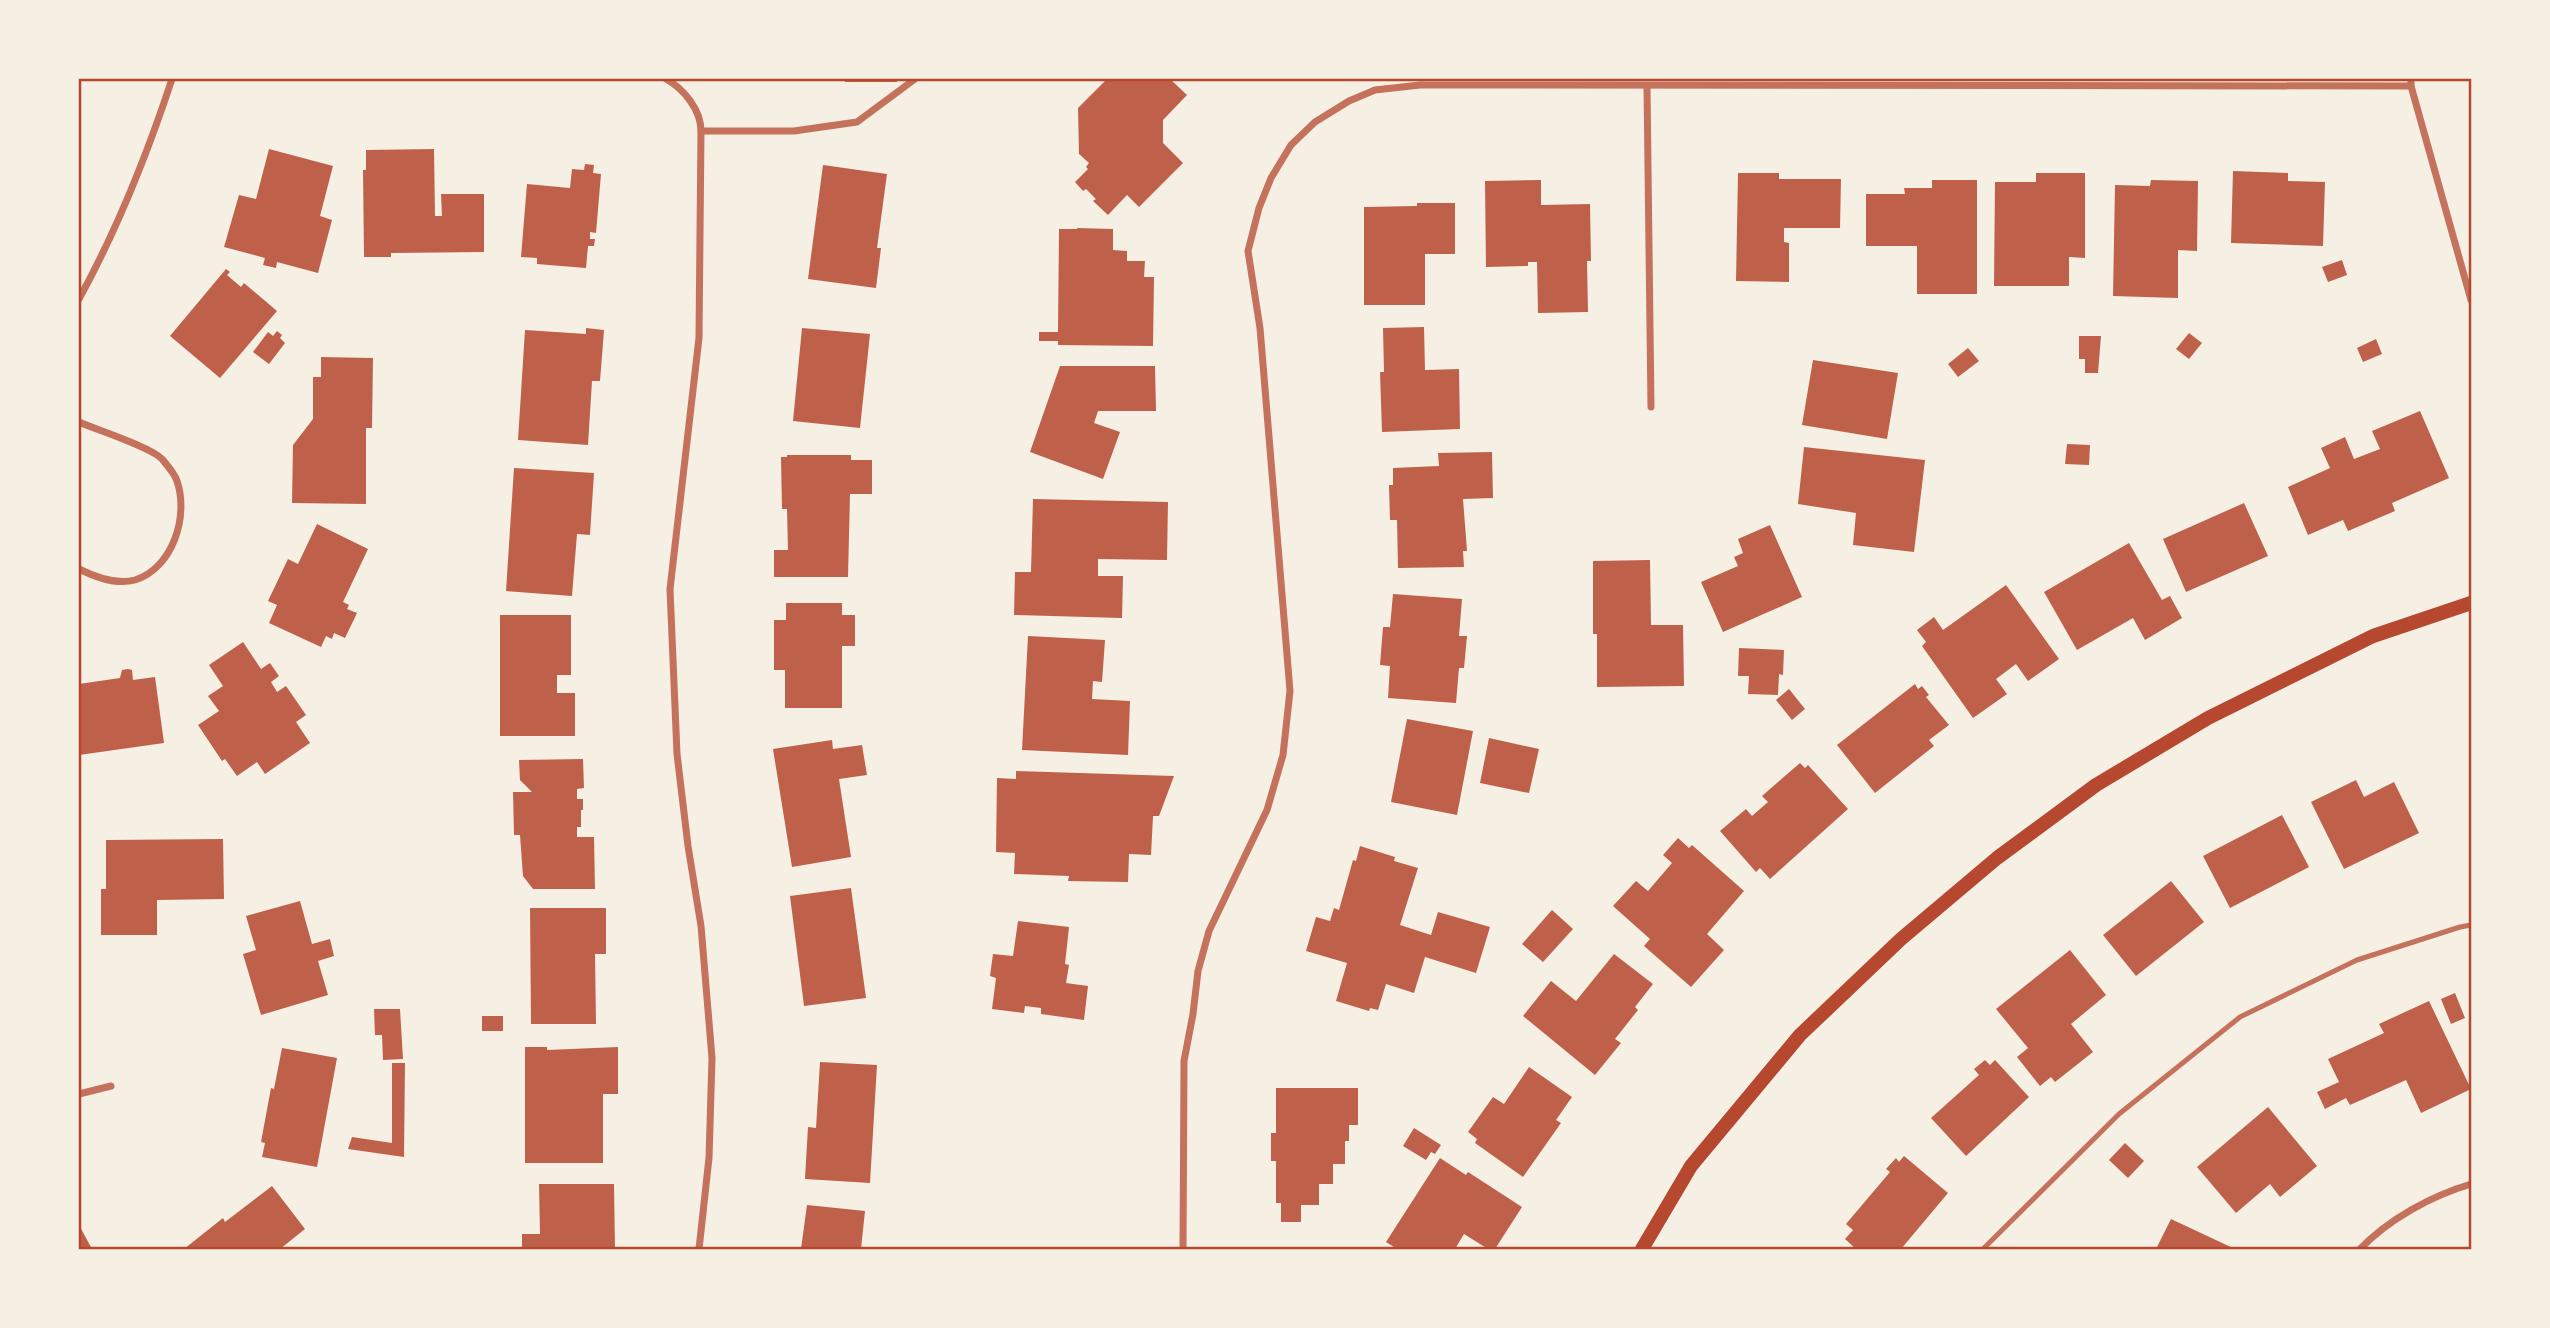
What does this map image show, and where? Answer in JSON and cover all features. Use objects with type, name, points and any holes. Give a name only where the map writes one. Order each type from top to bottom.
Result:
[{"type":"main road","points":[[1642,1249],[1691,1166],[1800,1035],[1901,939],[1997,858],[2096,785],[2208,718],[2373,636],[2471,603]]},
{"type":"street","points":[[79,299],[127,203],[172,79]]},
{"type":"street","points":[[666,79],[679,86],[701,118],[699,338],[670,589],[677,754],[701,926],[712,1058],[709,1158],[699,1249]]},
{"type":"street","points":[[701,131],[794,131],[857,122],[915,79]]},
{"type":"street","points":[[1183,1249],[1184,1061],[1198,971],[1209,931],[1267,810],[1283,755],[1290,691],[1261,328],[1248,251],[1267,188],[1291,145],[1315,122],[1349,101],[1375,90],[1420,85],[1647,87],[2411,83],[2471,300]]},
{"type":"street","points":[[1647,87],[1651,407]]},
{"type":"street","points":[[79,422],[160,456],[177,479],[180,499],[179,528],[162,564],[135,580],[106,580],[79,569]]},
{"type":"street","points":[[79,1094],[111,1086]]},
{"type":"street","points":[[2360,1249],[2407,1213],[2471,1184]]},
{"type":"lane","points":[[1983,1249],[2119,1115],[2240,1017],[2357,960],[2471,925]]},
{"type":"building","points":[[845,79],[897,79],[897,82],[845,82]]},
{"type":"building","points":[[1107,79],[1170,79],[1187,95],[1163,120],[1163,143],[1183,163],[1139,207],[1127,195],[1108,215],[1093,201],[1096,199],[1086,189],[1083,191],[1075,182],[1088,169],[1086,167],[1089,163],[1079,154],[1078,108]]},
{"type":"building","points":[[269,149],[333,166],[320,216],[332,220],[318,273],[277,262],[276,268],[263,265],[265,258],[224,247],[239,195],[256,199]]},
{"type":"building","points":[[434,149],[435,216],[442,216],[441,194],[484,194],[484,252],[391,253],[391,257],[364,257],[363,170],[366,170],[366,150]]},
{"type":"building","points":[[585,164],[594,165],[593,173],[601,174],[596,233],[590,232],[590,239],[595,239],[594,246],[588,246],[586,268],[537,264],[537,258],[521,257],[527,184],[570,188],[572,169],[584,170]]},
{"type":"building","points":[[823,165],[887,174],[877,248],[881,248],[876,288],[808,279]]},
{"type":"building","points":[[2233,171],[2288,173],[2288,181],[2325,182],[2323,246],[2231,243]]},
{"type":"building","points":[[1738,173],[1779,173],[1779,179],[1841,179],[1840,228],[1784,228],[1784,242],[1789,243],[1789,282],[1736,281]]},
{"type":"building","points":[[2036,173],[2085,173],[2085,258],[2069,257],[2069,286],[1994,286],[1995,182],[2036,182]]},
{"type":"building","points":[[1541,180],[1541,205],[1590,204],[1588,312],[1538,313],[1537,262],[1528,262],[1528,266],[1486,267],[1485,181]]},
{"type":"building","points":[[1932,180],[1977,180],[1977,294],[1917,294],[1917,246],[1866,246],[1866,194],[1905,194],[1904,188],[1932,188]]},
{"type":"building","points":[[2151,180],[2198,181],[2197,251],[2178,250],[2178,298],[2113,296],[2115,185],[2150,186]]},
{"type":"building","points":[[1417,203],[1455,203],[1455,254],[1425,254],[1425,305],[1364,305],[1364,207],[1417,206]]},
{"type":"building","points":[[1059,229],[1113,229],[1113,250],[1127,251],[1127,261],[1145,261],[1144,277],[1154,277],[1153,346],[1058,345],[1058,341],[1039,341],[1039,332],[1058,332]]},
{"type":"building","points":[[2342,260],[2347,275],[2328,282],[2322,267]]},
{"type":"building","points":[[226,269],[230,272],[227,275],[241,287],[244,283],[277,311],[220,378],[170,336]]},
{"type":"building","points":[[1424,327],[1425,370],[1459,369],[1460,429],[1382,432],[1380,372],[1384,372],[1383,328]]},
{"type":"building","points":[[586,328],[604,330],[600,381],[592,381],[588,445],[518,440],[525,330],[586,334]]},
{"type":"building","points":[[802,328],[870,334],[860,428],[793,421]]},
{"type":"building","points":[[277,331],[285,343],[269,364],[253,352],[268,332],[273,336]]},
{"type":"building","points":[[2189,333],[2202,343],[2189,359],[2176,349]]},
{"type":"building","points":[[2079,336],[2101,336],[2098,373],[2085,373],[2085,359],[2079,359]]},
{"type":"building","points":[[2376,339],[2382,354],[2363,362],[2357,348]]},
{"type":"building","points":[[1968,348],[1979,361],[1958,377],[1948,364]]},
{"type":"building","points":[[321,357],[373,358],[372,428],[366,428],[366,504],[292,503],[293,445],[313,419],[313,377],[321,377]]},
{"type":"building","points":[[1813,360],[1898,373],[1887,439],[1802,425]]},
{"type":"building","points":[[1060,366],[1155,366],[1156,411],[1098,411],[1094,423],[1120,432],[1103,479],[1030,452]]},
{"type":"building","points":[[2420,411],[2449,478],[2392,503],[2395,511],[2348,531],[2343,520],[2308,535],[2288,487],[2330,468],[2321,448],[2345,437],[2354,459],[2380,449],[2372,431]]},
{"type":"building","points":[[2067,444],[2090,445],[2089,465],[2065,464]]},
{"type":"building","points":[[1804,447],[1925,460],[1914,552],[1853,545],[1856,513],[1798,504]]},
{"type":"building","points":[[1492,452],[1493,498],[1463,499],[1467,551],[1463,551],[1464,567],[1398,568],[1397,520],[1390,520],[1389,485],[1393,485],[1393,468],[1439,466],[1438,453]]},
{"type":"building","points":[[851,455],[851,460],[872,460],[872,494],[850,494],[848,577],[774,577],[774,550],[788,550],[787,509],[782,509],[781,457]]},
{"type":"building","points":[[514,468],[594,473],[590,535],[577,534],[572,596],[506,591]]},
{"type":"building","points":[[1033,499],[1168,502],[1167,560],[1098,559],[1098,576],[1123,576],[1122,618],[1014,615],[1015,572],[1031,572]]},
{"type":"building","points":[[2244,503],[2268,556],[2186,592],[2163,539]]},
{"type":"building","points":[[317,524],[368,549],[343,602],[349,605],[347,609],[357,613],[345,638],[334,633],[332,639],[326,636],[321,647],[269,623],[277,605],[268,601],[288,559],[298,564]]},
{"type":"building","points":[[1770,525],[1802,597],[1723,632],[1701,582],[1738,566],[1734,557],[1743,553],[1738,539]]},
{"type":"building","points":[[2129,543],[2162,600],[2170,596],[2182,618],[2145,640],[2133,618],[2077,650],[2044,592]]},
{"type":"building","points":[[1650,560],[1651,625],[1683,625],[1684,686],[1597,687],[1597,634],[1593,634],[1593,561]]},
{"type":"building","points":[[2006,585],[2059,659],[2028,681],[2016,664],[1996,679],[2007,694],[1973,718],[1922,646],[1926,642],[1917,630],[1934,617],[1943,630]]},
{"type":"building","points":[[1393,594],[1462,599],[1459,636],[1467,636],[1464,668],[1459,668],[1456,703],[1388,698],[1390,666],[1380,665],[1383,627],[1390,627]]},
{"type":"building","points":[[786,603],[842,603],[842,615],[855,615],[855,646],[842,646],[842,708],[785,708],[785,670],[774,670],[774,620],[786,620]]},
{"type":"building","points":[[500,615],[571,615],[571,675],[557,675],[557,693],[575,693],[575,736],[500,736]]},
{"type":"building","points":[[1028,636],[1105,640],[1102,682],[1093,681],[1092,699],[1130,701],[1128,755],[1022,750]]},
{"type":"building","points":[[243,642],[261,669],[270,663],[279,676],[271,682],[277,692],[286,686],[306,715],[296,722],[310,743],[265,774],[257,762],[237,776],[225,759],[222,761],[198,725],[219,711],[208,696],[223,686],[209,665]]},
{"type":"building","points":[[1739,648],[1784,650],[1783,675],[1779,674],[1778,695],[1748,694],[1749,676],[1738,676]]},
{"type":"building","points":[[122,670],[132,670],[133,680],[155,677],[164,743],[79,755],[79,684],[120,678]]},
{"type":"building","points":[[1915,684],[1918,689],[1922,686],[1929,695],[1926,697],[1949,725],[1929,740],[1934,746],[1875,793],[1837,745]]},
{"type":"building","points":[[1789,689],[1805,709],[1792,720],[1776,700]]},
{"type":"building","points":[[1407,719],[1473,731],[1457,815],[1391,802]]},
{"type":"building","points":[[1489,738],[1539,749],[1529,793],[1480,783]]},
{"type":"building","points":[[832,740],[833,749],[862,745],[867,775],[839,779],[851,857],[792,867],[773,749]]},
{"type":"building","points":[[583,759],[584,788],[577,789],[577,799],[583,799],[583,810],[581,827],[577,827],[577,837],[594,837],[595,889],[533,889],[523,876],[520,835],[514,835],[513,792],[532,792],[520,780],[519,760]]},
{"type":"building","points":[[1800,763],[1805,768],[1808,765],[1848,809],[1770,879],[1760,868],[1756,872],[1720,831],[1746,809],[1752,816],[1768,802],[1762,796]]},
{"type":"building","points":[[1016,771],[1174,776],[1159,816],[1153,816],[1151,855],[1129,854],[1128,882],[1068,881],[1069,876],[1014,874],[1015,853],[996,852],[997,778],[1016,779]]},
{"type":"building","points":[[2356,780],[2364,797],[2394,782],[2419,833],[2344,869],[2311,802]]},
{"type":"building","points":[[2282,815],[2309,867],[2230,908],[2203,856]]},
{"type":"building","points":[[1678,838],[1689,848],[1692,845],[1744,891],[1707,934],[1724,950],[1691,987],[1644,946],[1650,939],[1613,906],[1636,881],[1648,891],[1672,863],[1663,855]]},
{"type":"building","points":[[223,839],[224,899],[157,900],[157,935],[101,935],[101,889],[106,889],[106,840]]},
{"type":"building","points":[[1360,846],[1395,857],[1394,861],[1418,868],[1400,925],[1431,935],[1438,912],[1490,927],[1476,973],[1425,957],[1414,993],[1386,984],[1378,1010],[1370,1008],[1369,1011],[1336,1001],[1347,963],[1306,951],[1316,917],[1330,921],[1334,908],[1339,910],[1353,860],[1356,861]]},
{"type":"building","points":[[2171,881],[2204,922],[2136,976],[2103,935]]},
{"type":"building","points":[[851,888],[866,998],[804,1006],[790,896]]},
{"type":"building","points":[[300,901],[312,944],[330,939],[334,956],[318,961],[328,995],[261,1015],[243,954],[256,950],[246,916]]},
{"type":"building","points":[[530,908],[606,908],[606,954],[595,954],[596,1024],[531,1024]]},
{"type":"building","points":[[1552,910],[1573,929],[1543,962],[1522,944]]},
{"type":"building","points":[[1018,921],[1069,927],[1066,983],[1088,986],[1084,1020],[1041,1014],[1041,1008],[1025,1006],[1024,1013],[992,1009],[996,978],[990,976],[993,954],[1013,956]]},
{"type":"building","points":[[2070,950],[2106,995],[2071,1024],[2093,1052],[2055,1082],[2051,1077],[2040,1086],[2017,1057],[2028,1048],[1996,1009]]},
{"type":"building","points":[[1614,954],[1653,984],[1635,1007],[1638,1010],[1615,1039],[1621,1043],[1595,1075],[1523,1016],[1551,981],[1576,1001]]},
{"type":"building","points":[[2455,993],[2465,1018],[2451,1024],[2441,999]]},
{"type":"building","points":[[2429,1001],[2471,1089],[2421,1113],[2406,1080],[2350,1105],[2346,1098],[2325,1109],[2317,1092],[2339,1082],[2328,1059],[2384,1033],[2379,1024]]},
{"type":"building","points":[[374,1009],[400,1009],[403,1059],[383,1060],[382,1035],[375,1035]]},
{"type":"building","points":[[482,1016],[503,1016],[503,1031],[482,1031]]},
{"type":"building","points":[[525,1047],[547,1047],[547,1050],[618,1047],[618,1094],[603,1094],[603,1163],[525,1163]]},
{"type":"building","points":[[282,1048],[337,1058],[317,1167],[262,1157],[265,1143],[261,1142]]},
{"type":"building","points":[[1985,1060],[1990,1065],[1995,1060],[2029,1097],[1966,1156],[1931,1118],[1979,1075],[1974,1069]]},
{"type":"building","points":[[820,1062],[877,1065],[870,1183],[805,1179],[808,1127],[816,1128]]},
{"type":"building","points":[[392,1063],[405,1063],[404,1157],[348,1149],[352,1137],[392,1143]]},
{"type":"building","points":[[1529,1067],[1572,1097],[1556,1120],[1561,1123],[1523,1177],[1475,1143],[1477,1139],[1468,1132],[1493,1097],[1504,1104]]},
{"type":"building","points":[[1276,1088],[1358,1088],[1358,1125],[1349,1125],[1349,1141],[1345,1141],[1345,1164],[1333,1164],[1333,1184],[1319,1184],[1319,1205],[1301,1205],[1301,1222],[1281,1222],[1281,1203],[1276,1203],[1276,1161],[1271,1161],[1271,1133],[1276,1133]]},
{"type":"building","points":[[2268,1107],[2317,1166],[2280,1197],[2270,1184],[2236,1213],[2197,1167]]},
{"type":"building","points":[[1414,1128],[1441,1145],[1435,1154],[1431,1152],[1426,1160],[1403,1146]]},
{"type":"building","points":[[2125,1143],[2144,1161],[2128,1178],[2109,1160]]},
{"type":"building","points":[[1904,1156],[1948,1193],[1901,1249],[1856,1249],[1845,1239],[1853,1230],[1846,1224],[1890,1172],[1886,1169],[1896,1158],[1899,1162]]},
{"type":"building","points":[[1440,1158],[1466,1175],[1468,1172],[1522,1207],[1495,1249],[1488,1249],[1464,1234],[1455,1249],[1397,1249],[1386,1242]]},
{"type":"building","points":[[539,1184],[614,1184],[615,1249],[522,1249],[522,1234],[540,1234]]},
{"type":"building","points":[[272,1186],[305,1229],[280,1249],[184,1249],[223,1218],[225,1222]]},
{"type":"building","points":[[807,1205],[865,1211],[861,1249],[801,1249]]},
{"type":"building","points":[[2171,1219],[2235,1249],[2156,1249]]},
{"type":"building","points":[[79,1225],[92,1249],[79,1249]]}]
